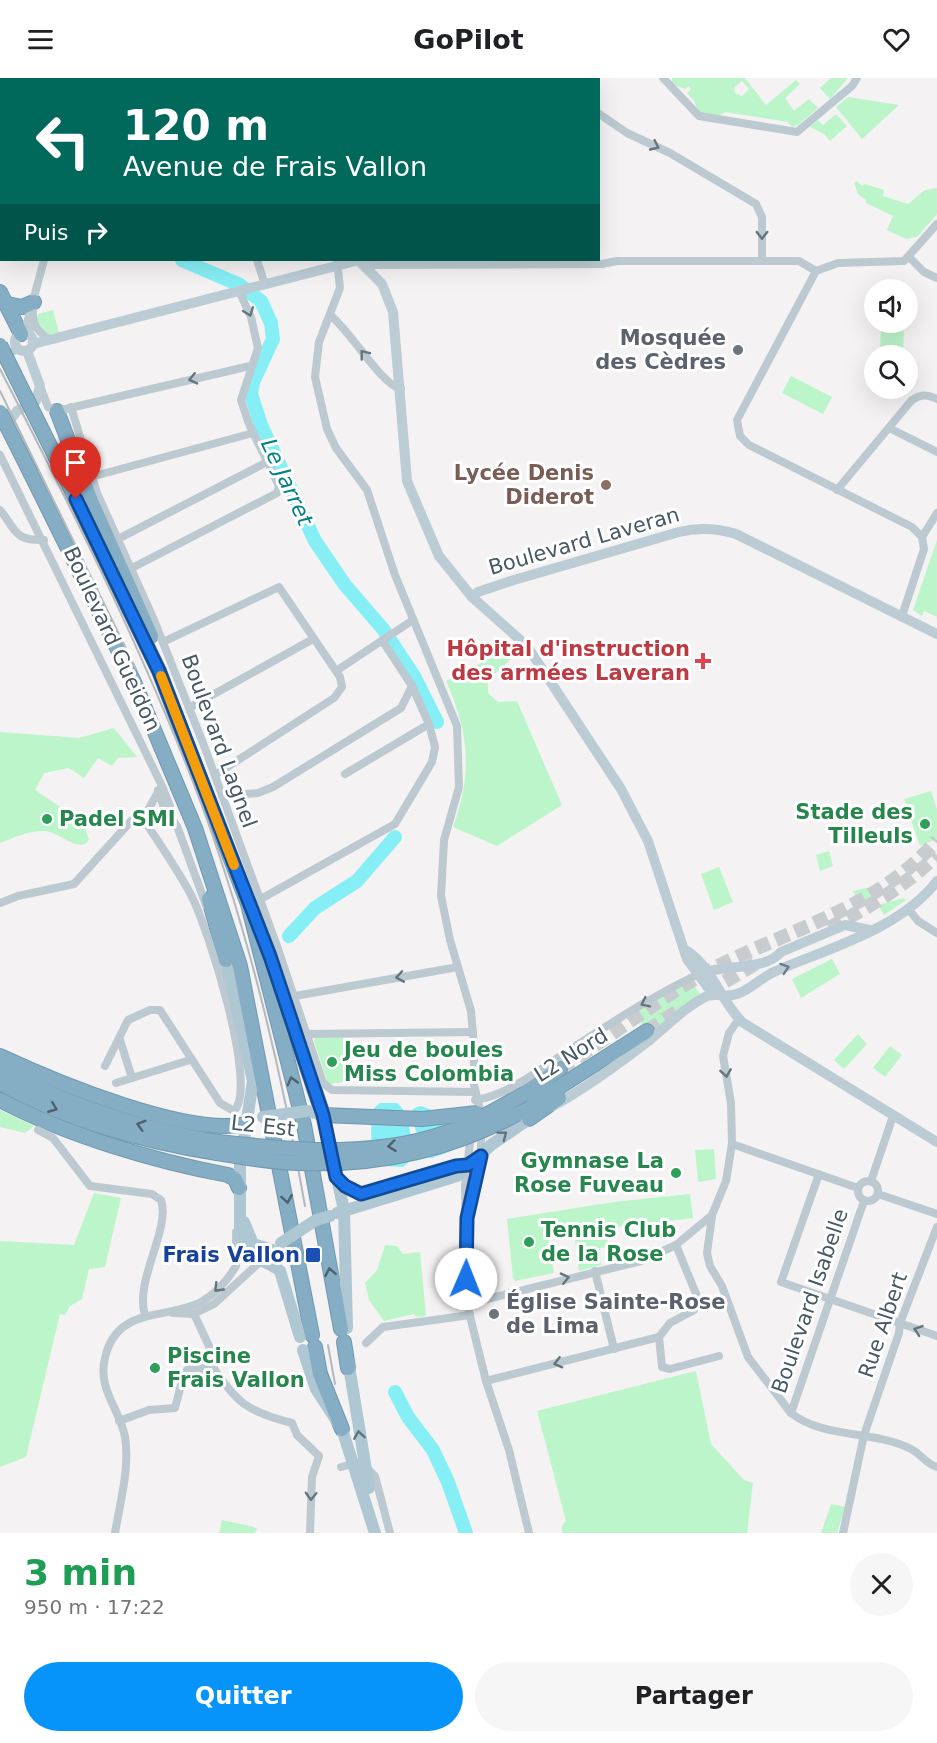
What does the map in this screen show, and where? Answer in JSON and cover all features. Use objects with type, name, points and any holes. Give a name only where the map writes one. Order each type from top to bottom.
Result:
[{"type":"highway","points":[[3,298],[22,307],[33,304]]},
{"type":"highway","points":[[3,298],[25,341]]},
{"type":"highway","points":[[0,345],[159,671],[225,841],[253,902],[323,1115],[344,1118],[422,1119],[464,1116],[524,1094]]},
{"type":"highway","points":[[52,409],[164,667],[225,841]]},
{"type":"highway","points":[[0,412],[134,682],[195,828],[240,966],[308,1342],[344,1435]]},
{"type":"highway","points":[[134,682],[202,876],[226,960]]},
{"type":"highway","points":[[253,902],[304,1125],[345,1335],[348,1368]]},
{"type":"highway","name":"L2 Nord","points":[[523,1116],[647,1031]]},
{"type":"highway","points":[[0,1056],[95,1095],[143,1110],[228,1128],[246,1124]]},
{"type":"highway","name":"L2 Est","points":[[0,1069],[111,1117],[218,1148],[298,1164],[377,1160],[405,1156],[459,1140],[523,1116]]},
{"type":"highway","name":"L2 Nord","points":[[524,1094],[560,1070]]},
{"type":"highway","name":"L2 Est","points":[[0,1083],[48,1107],[106,1129],[172,1146],[299,1151],[351,1150],[402,1144],[456,1129],[524,1094]]},
{"type":"highway","points":[[0,1100],[53,1124],[116,1145],[228,1175],[235,1179],[238,1188]]},
{"type":"main road","name":"Boulevard Gueidon","points":[[226,960],[253,1081],[252,1102],[246,1124]]},
{"type":"main road","points":[[308,1342],[280,1271],[274,1265],[252,1258],[242,1246],[238,1188],[246,1124],[266,1113],[307,1111],[323,1115],[342,1205],[345,1335]]},
{"type":"main road","points":[[261,1261],[316,1220],[342,1205],[457,1176],[523,1116]]},
{"type":"main road","points":[[336,1177],[345,1186],[361,1194],[456,1166],[468,1165]]},
{"type":"main road","points":[[241,1217],[253,1244],[277,1247]]},
{"type":"main road","points":[[348,1368],[350,1467],[380,1533]]},
{"type":"main road","points":[[344,1435],[350,1467],[375,1533]]},
{"type":"street","points":[[663,78],[699,116],[797,132],[852,86],[857,78]]},
{"type":"street","points":[[600,114],[627,133],[670,153],[756,204],[762,217],[762,261]]},
{"type":"street","points":[[902,616],[924,549],[922,537],[912,527],[749,444],[740,436],[737,420],[816,271],[829,264],[898,263],[909,257],[937,224]]},
{"type":"street","points":[[909,257],[924,272],[937,278]]},
{"type":"street","points":[[44,261],[25,341],[40,386],[52,409],[250,366]]},
{"type":"street","points":[[257,261],[261,286]]},
{"type":"street","points":[[0,358],[25,341],[50,340],[261,286],[336,262],[602,264],[617,261],[799,261],[816,271]]},
{"type":"street","points":[[336,262],[340,288],[315,359],[315,377],[322,413],[336,448],[367,490],[412,620],[457,726],[459,787],[444,840],[440,873],[442,910],[471,1011],[473,1032],[475,1096],[471,1110],[472,1149],[465,1185],[467,1304],[486,1381],[509,1450],[529,1533]]},
{"type":"street","points":[[361,262],[382,284],[393,312],[407,481],[439,556],[472,597],[527,646],[633,807],[648,841],[687,959],[702,973],[709,989],[720,995],[739,1019],[937,1142]]},
{"type":"street","points":[[132,568],[277,493],[279,486],[253,434],[241,400],[250,366],[258,348],[251,317],[239,291]]},
{"type":"street","points":[[25,341],[32,320],[33,304]]},
{"type":"street","points":[[330,315],[377,370],[396,388],[401,389]]},
{"type":"street","points":[[32,320],[36,329],[50,340]]},
{"type":"street","points":[[1,428],[17,411],[36,401],[40,386]]},
{"type":"street","points":[[837,490],[917,396],[926,394],[937,399]]},
{"type":"street","name":"Boulevard Lagnel","points":[[71,406],[91,477],[132,568],[189,708],[222,796],[253,902],[295,996],[323,1083],[328,1089],[475,1096]]},
{"type":"street","points":[[889,428],[937,452]]},
{"type":"street","points":[[91,477],[253,434]]},
{"type":"street","name":"Boulevard Gueidon","points":[[0,455],[44,540],[157,777],[170,806],[169,816]]},
{"type":"street","points":[[118,539],[267,462]]},
{"type":"street","points":[[0,510],[16,535],[30,540],[44,540]]},
{"type":"street","points":[[922,537],[937,513]]},
{"type":"street","name":"Boulevard Laveran","points":[[472,597],[478,592],[578,561],[702,528],[736,534],[937,634]]},
{"type":"street","points":[[163,642],[279,587],[336,671],[342,687],[334,698],[214,775]]},
{"type":"street","points":[[336,671],[412,620]]},
{"type":"street","points":[[253,902],[400,819],[432,762],[435,747],[429,724],[412,686],[384,638]]},
{"type":"street","points":[[189,708],[313,639]]},
{"type":"street","points":[[222,796],[258,793],[273,787],[401,708],[412,686]]},
{"type":"street","points":[[345,774],[429,724]]},
{"type":"street","name":"Boulevard Gueidon","points":[[157,777],[158,792],[169,816],[177,826],[226,960]]},
{"type":"street","name":"Boulevard Gueidon","points":[[146,823],[147,812],[158,792]]},
{"type":"street","points":[[0,903],[18,896],[74,884],[132,820],[146,823],[169,816]]},
{"type":"street","points":[[105,1066],[128,1020],[150,1010],[160,1010],[167,1017],[190,1060],[220,1103],[230,1110],[237,1108],[241,1101],[242,1072],[221,979],[200,916],[190,893],[146,823]]},
{"type":"street","points":[[523,1116],[580,1090],[652,1038],[681,1012],[707,996],[735,995],[753,987],[778,970],[797,964],[870,930],[909,910],[937,881]]},
{"type":"street","points":[[909,910],[918,921],[937,933]]},
{"type":"street","points":[[475,1096],[489,1098],[529,1076],[634,1008],[702,973],[737,965],[760,965],[776,958],[786,950],[845,925],[870,930]]},
{"type":"street","points":[[295,996],[458,967]]},
{"type":"street","points":[[739,1019],[729,1033],[723,1056],[731,1103],[732,1144],[726,1180],[712,1215],[707,1253],[710,1266],[722,1286],[748,1357],[790,1413],[798,1419],[911,1449],[929,1465],[937,1467]]},
{"type":"street","points":[[307,1034],[473,1032]]},
{"type":"street","points":[[120,1040],[132,1078]]},
{"type":"street","points":[[116,1083],[190,1060]]},
{"type":"street","points":[[467,1218],[481,1156],[481,1111],[475,1096]]},
{"type":"street","points":[[871,1181],[893,1116]]},
{"type":"street","points":[[38,1130],[53,1138],[90,1186],[152,1194],[161,1200],[162,1215],[143,1294],[145,1315]]},
{"type":"street","points":[[732,1144],[858,1188]]},
{"type":"street","points":[[819,1174],[782,1282],[937,1336]]},
{"type":"street","points":[[863,1181],[871,1181],[877,1186],[878,1194],[872,1200],[864,1201],[858,1196],[858,1188],[863,1181]]},
{"type":"street","points":[[878,1194],[937,1214]]},
{"type":"street","name":"Boulevard Isabelle","points":[[790,1413],[864,1201]]},
{"type":"street","points":[[467,1304],[641,1261],[676,1245],[712,1215]]},
{"type":"street","points":[[115,1533],[125,1436],[105,1389],[104,1359],[114,1336],[133,1320],[145,1315],[200,1303],[209,1297],[231,1274],[237,1261],[235,1240],[241,1217]]},
{"type":"street","name":"Rue Albert","points":[[843,1533],[864,1435],[899,1333],[900,1323],[937,1227]]},
{"type":"street","points":[[486,1381],[659,1338],[670,1323],[694,1310],[699,1301],[676,1245]]},
{"type":"street","points":[[163,1312],[194,1314],[228,1292],[261,1261]]},
{"type":"street","points":[[595,1271],[614,1349]]},
{"type":"street","points":[[194,1314],[208,1346],[209,1360],[249,1408],[260,1415],[292,1423],[297,1435],[317,1453],[319,1459],[312,1477],[310,1533]]},
{"type":"street","points":[[366,1343],[383,1327],[470,1315]]},
{"type":"street","points":[[659,1338],[662,1366],[670,1369],[719,1356]]},
{"type":"street","points":[[119,1421],[148,1410],[175,1408],[183,1381],[209,1360]]},
{"type":"street","points":[[350,1467],[375,1476],[390,1533]]},
{"type":"green space","points":[[672,78],[745,78],[766,105],[796,80],[800,84],[785,98],[794,111],[809,99],[818,108],[798,125],[792,127],[788,122],[726,112],[718,116],[697,112],[695,102],[687,93],[691,89],[689,86],[685,89],[672,84]],"holes":[[[742,81],[749,89],[742,96],[735,93],[734,88]]]},
{"type":"green space","points":[[831,78],[848,78],[830,99],[820,88]]},
{"type":"green space","points":[[848,97],[899,105],[862,139],[836,107]]},
{"type":"green space","points":[[836,114],[847,126],[830,141],[824,134],[810,127],[818,120],[823,125]]},
{"type":"green space","points":[[857,181],[862,186],[865,184],[884,190],[883,196],[908,204],[925,190],[937,188],[937,214],[917,237],[906,239],[887,230],[893,216],[866,203],[866,200],[858,194],[854,183]]},
{"type":"green space","points":[[53,310],[59,333],[49,334],[43,331],[37,319],[38,314]]},
{"type":"green space","points":[[881,333],[904,333],[903,345],[880,345]]},
{"type":"green space","points":[[791,376],[832,397],[823,414],[782,393]]},
{"type":"green space","points":[[937,540],[937,617],[924,611],[922,616],[913,610]]},
{"type":"green space","points":[[510,648],[511,659],[488,680],[488,693],[498,702],[517,701],[562,805],[497,846],[453,827],[464,788],[466,753],[460,718],[446,681]]},
{"type":"green space","points":[[114,728],[137,757],[118,758],[112,766],[98,758],[84,778],[69,768],[44,773],[35,790],[83,822],[89,840],[80,845],[51,832],[40,831],[23,834],[0,843],[0,732],[79,738]]},
{"type":"green space","name":"Stade des Tilleuls","points":[[931,791],[937,809],[937,839],[920,846],[904,799]]},
{"type":"green space","points":[[829,851],[833,866],[820,871],[816,855]]},
{"type":"green space","points":[[719,867],[733,902],[714,910],[701,874]]},
{"type":"green space","points":[[866,888],[887,891],[859,905],[853,891]]},
{"type":"green space","points":[[904,898],[906,900],[884,915],[878,905]]},
{"type":"green space","points":[[832,959],[840,974],[801,998],[792,979]]},
{"type":"green space","points":[[691,982],[701,995],[650,1037],[634,1012]]},
{"type":"green space","points":[[858,1034],[867,1044],[844,1069],[834,1060]]},
{"type":"green space","name":"Jeu de boules Miss Colombia","points":[[316,1037],[343,1037],[343,1082],[328,1084],[314,1041]]},
{"type":"green space","points":[[890,1046],[902,1055],[885,1077],[873,1068]]},
{"type":"green space","points":[[0,1110],[34,1126],[25,1133],[0,1127]]},
{"type":"green space","points":[[714,1149],[716,1179],[698,1182],[695,1150]]},
{"type":"green space","points":[[94,1193],[121,1198],[105,1267],[89,1269],[82,1299],[70,1306],[65,1315],[60,1314],[26,1457],[0,1467],[0,1241],[74,1245]]},
{"type":"green space","name":"Tennis Club de la Rose","points":[[690,1194],[693,1218],[606,1228],[608,1247],[600,1248],[601,1265],[579,1271],[574,1232],[548,1235],[554,1273],[515,1281],[513,1278],[507,1219],[614,1202]]},
{"type":"green space","points":[[385,1245],[397,1246],[403,1254],[420,1252],[426,1316],[416,1317],[414,1314],[384,1321],[369,1300],[365,1283],[377,1270]]},
{"type":"green space","points":[[696,1371],[711,1444],[744,1480],[753,1483],[747,1533],[562,1533],[562,1526],[566,1521],[537,1411]]},
{"type":"green space","points":[[831,1504],[845,1507],[837,1533],[821,1533]]},
{"type":"green space","points":[[222,1520],[257,1529],[255,1533],[219,1533]]},
{"type":"water","points":[[380,1103],[397,1103],[402,1108],[408,1122],[411,1155],[410,1161],[403,1167],[381,1166],[374,1153],[371,1139],[373,1109]]},
{"type":"water","points":[[420,1106],[434,1111],[444,1120],[457,1145],[454,1150],[432,1158],[424,1157],[411,1115],[413,1109]]},
{"type":"waterway","name":"Le Jarret","points":[[184,261],[240,285],[261,301],[271,323],[273,339],[253,382],[251,394],[261,425],[315,541],[345,585],[383,629],[414,676],[437,722]]},
{"type":"waterway","name":"Le Jarret","points":[[289,936],[315,908],[357,881],[395,837]]},
{"type":"waterway","name":"Le Jarret","points":[[395,1392],[408,1417],[433,1450],[448,1482],[466,1533]]},
{"type":"tunnel","points":[[560,1069],[668,995],[705,973],[858,902],[913,864],[937,840]]},
{"type":"tunnel","points":[[829,928],[886,896],[937,855]]},
{"type":"tunnel","points":[[707,992],[755,964]]},
{"type":"tunnel","points":[[647,1031],[681,1009]]},
{"type":"railway","points":[[0,369],[126,625],[172,729],[212,834],[245,938],[273,1045],[305,1206]]},
{"type":"railway","points":[[0,391],[136,669]]},
{"type":"railway","points":[[328,1345],[335,1384]]},
{"type":"slow traffic","points":[[161,676],[234,865]]},
{"type":"place","name":"Mosquée des Cèdres","points":[[738,350]]},
{"type":"place","name":"Lycée Denis Diderot","points":[[606,485]]},
{"type":"place","name":"Hôpital d'instruction des armées Laveran","points":[[703,661]]},
{"type":"place","name":"Padel SMI","points":[[47,819]]},
{"type":"place","name":"Stade des Tilleuls","points":[[925,824]]},
{"type":"place","name":"Jeu de boules Miss Colombia","points":[[332,1062]]},
{"type":"place","name":"Gymnase La Rose Fuveau","points":[[676,1173]]},
{"type":"place","name":"Tennis Club de la Rose","points":[[529,1242]]},
{"type":"place","name":"Frais Vallon","points":[[313,1255]]},
{"type":"place","name":"Église Sainte-Rose de Lima","points":[[494,1314]]},
{"type":"place","name":"Piscine Frais Vallon","points":[[155,1368]]},
{"type":"route","points":[[76,499],[159,671],[270,956],[327,1127],[336,1177],[345,1186],[361,1194],[456,1166],[468,1165],[481,1156],[467,1218],[466,1279]]}]
